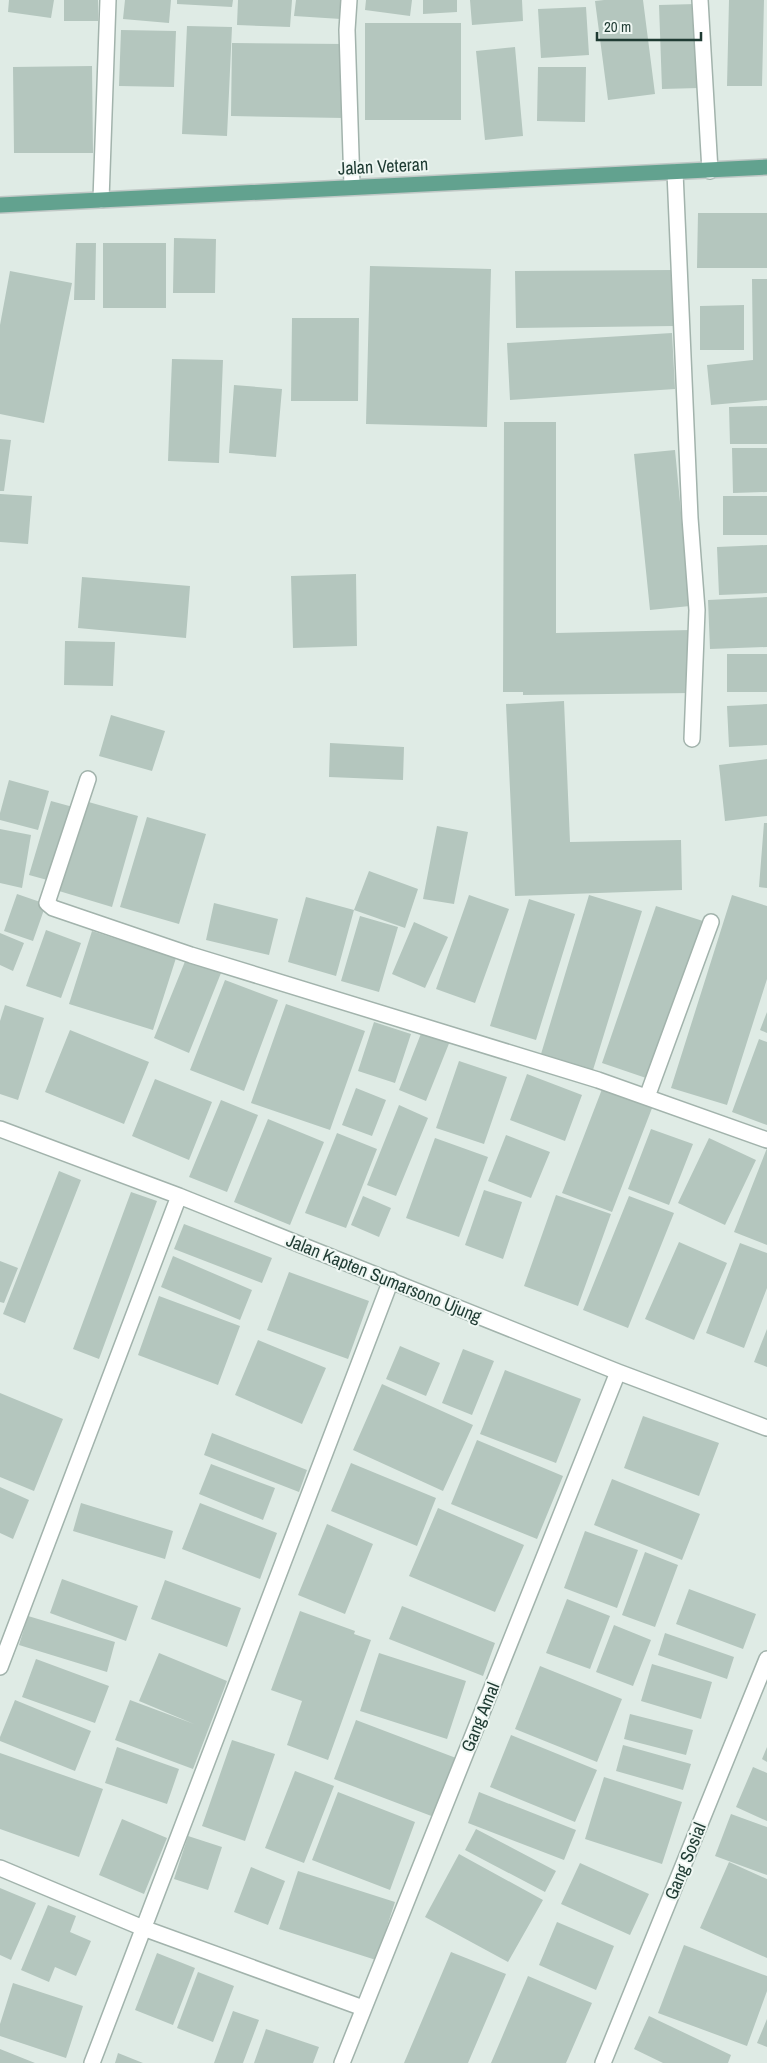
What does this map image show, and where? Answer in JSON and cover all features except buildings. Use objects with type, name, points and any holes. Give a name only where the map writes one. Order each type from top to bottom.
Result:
[{"type":"main road","name":"Jalan Veteran","points":[[0,205],[352,186],[767,167]]},
{"type":"street","points":[[102,200],[108,0]]},
{"type":"street","points":[[349,0],[347,30],[352,186]]},
{"type":"street","points":[[700,0],[710,170]]},
{"type":"street","points":[[676,172],[690,518],[697,610],[692,739]]},
{"type":"street","points":[[88,778],[47,903],[49,906],[191,955],[598,1080],[767,1140]]},
{"type":"street","points":[[648,1097],[710,922]]},
{"type":"street","name":"Jalan Kapten Sumarsono Ujung","points":[[0,1129],[179,1196],[618,1372],[767,1428]]},
{"type":"street","points":[[0,1667],[179,1196]]},
{"type":"street","points":[[92,2063],[390,1280]]},
{"type":"street","name":"Gang Amal","points":[[342,2063],[618,1372]]},
{"type":"street","name":"Gang Sosial","points":[[603,2063],[767,1659]]},
{"type":"street","points":[[0,1868],[143,1928],[363,2008]]}]
